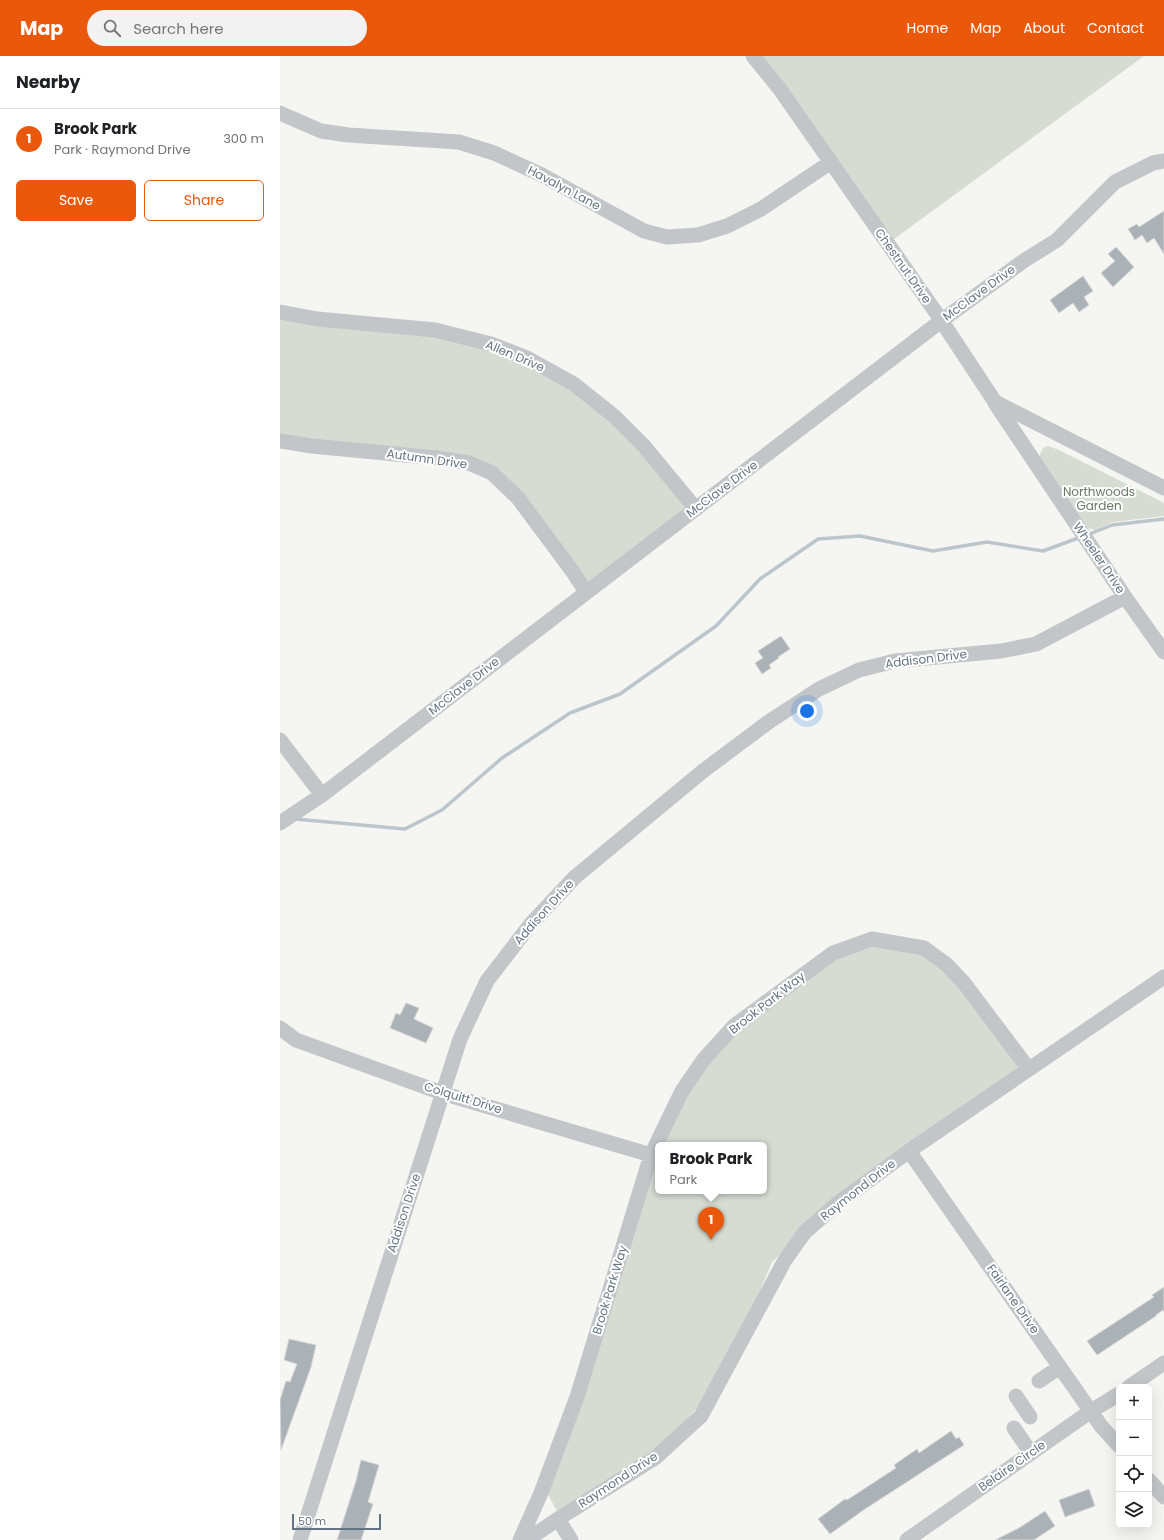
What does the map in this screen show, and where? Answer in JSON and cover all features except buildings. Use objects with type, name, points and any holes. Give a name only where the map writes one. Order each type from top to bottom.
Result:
[{"type":"street","name":"Chestnut Drive","points":[[753,56],[779,88],[941,321],[995,402],[1164,488]]},
{"type":"street","name":"Havalyn Lane","points":[[280,113],[321,131],[348,135],[458,142],[494,153],[542,175],[644,231],[667,237],[698,235],[727,226],[761,209],[830,162]]},
{"type":"street","name":"McClave Drive","points":[[280,823],[322,795],[941,321],[1025,260],[1057,240],[1115,182],[1153,163],[1164,161]]},
{"type":"street","name":"Allen Drive","points":[[280,312],[317,319],[435,330],[490,344],[527,358],[574,384],[614,416],[644,446],[696,509]]},
{"type":"street","name":"Wheeler Drive","points":[[995,402],[1125,597],[1164,652]]},
{"type":"street","name":"Autumn Drive","points":[[280,441],[312,446],[437,458],[469,463],[492,473],[518,498],[586,592]]},
{"type":"street","name":"Addison Drive","points":[[300,1540],[460,1039],[487,981],[530,925],[575,877],[703,771],[770,721],[820,689],[859,670],[895,661],[1001,651],[1036,644],[1125,597]]},
{"type":"street","points":[[280,740],[322,795]]},
{"type":"street","name":"Brook Park Way","points":[[657,1142],[682,1091],[704,1058],[734,1026],[833,953],[872,939],[924,948],[946,964],[964,983],[1028,1068]]},
{"type":"street","name":"Raymond Drive","points":[[527,1540],[655,1458],[701,1416],[785,1260],[805,1232],[838,1203],[909,1151],[1028,1068],[1164,977]]},
{"type":"street","name":"Colquitt Drive","points":[[280,1028],[296,1040],[442,1093],[651,1155]]},
{"type":"street","name":"Brook Park Way","points":[[520,1540],[541,1493],[577,1397],[651,1155],[655,1147]]},
{"type":"street","name":"Fairlane Drive","points":[[909,1151],[1101,1426],[1116,1443]]},
{"type":"street","points":[[1133,1384],[1164,1363]]},
{"type":"street","points":[[1039,1381],[1060,1367]]},
{"type":"street","points":[[1016,1396],[1030,1417]]},
{"type":"street","name":"Belaire Circle","points":[[907,1540],[1091,1411],[1116,1396]]},
{"type":"street","points":[[1014,1428],[1031,1453]]},
{"type":"street","points":[[1152,1483],[1164,1497]]},
{"type":"street","points":[[558,1519],[572,1540]]},
{"type":"green space","points":[[753,56],[1144,56],[894,239]]},
{"type":"green space","points":[[280,310],[498,344],[565,379],[622,424],[698,509],[589,590],[512,491],[473,464],[280,434]]},
{"type":"green space","name":"Northwoods Garden","points":[[1048,446],[1059,450],[1164,503],[1164,516],[1113,522],[1095,530],[1088,528],[1040,458],[1043,448]]},
{"type":"green space","points":[[906,944],[959,980],[1029,1071],[848,1188],[772,1262],[740,1338],[702,1402],[665,1445],[559,1515],[544,1487],[655,1163],[655,1194],[767,1194],[767,1142],[663,1142],[685,1085],[734,1026],[848,945]]},
{"type":"waterway","points":[[1087,535],[1112,525],[1164,519]]},
{"type":"waterway","points":[[295,819],[405,829],[442,810],[502,758],[570,713],[620,694],[716,626],[760,579],[818,539],[860,536],[933,551],[987,542],[1043,551],[1081,537]]},
{"type":"place","name":"Brook Park","points":[[711,1240]]}]
